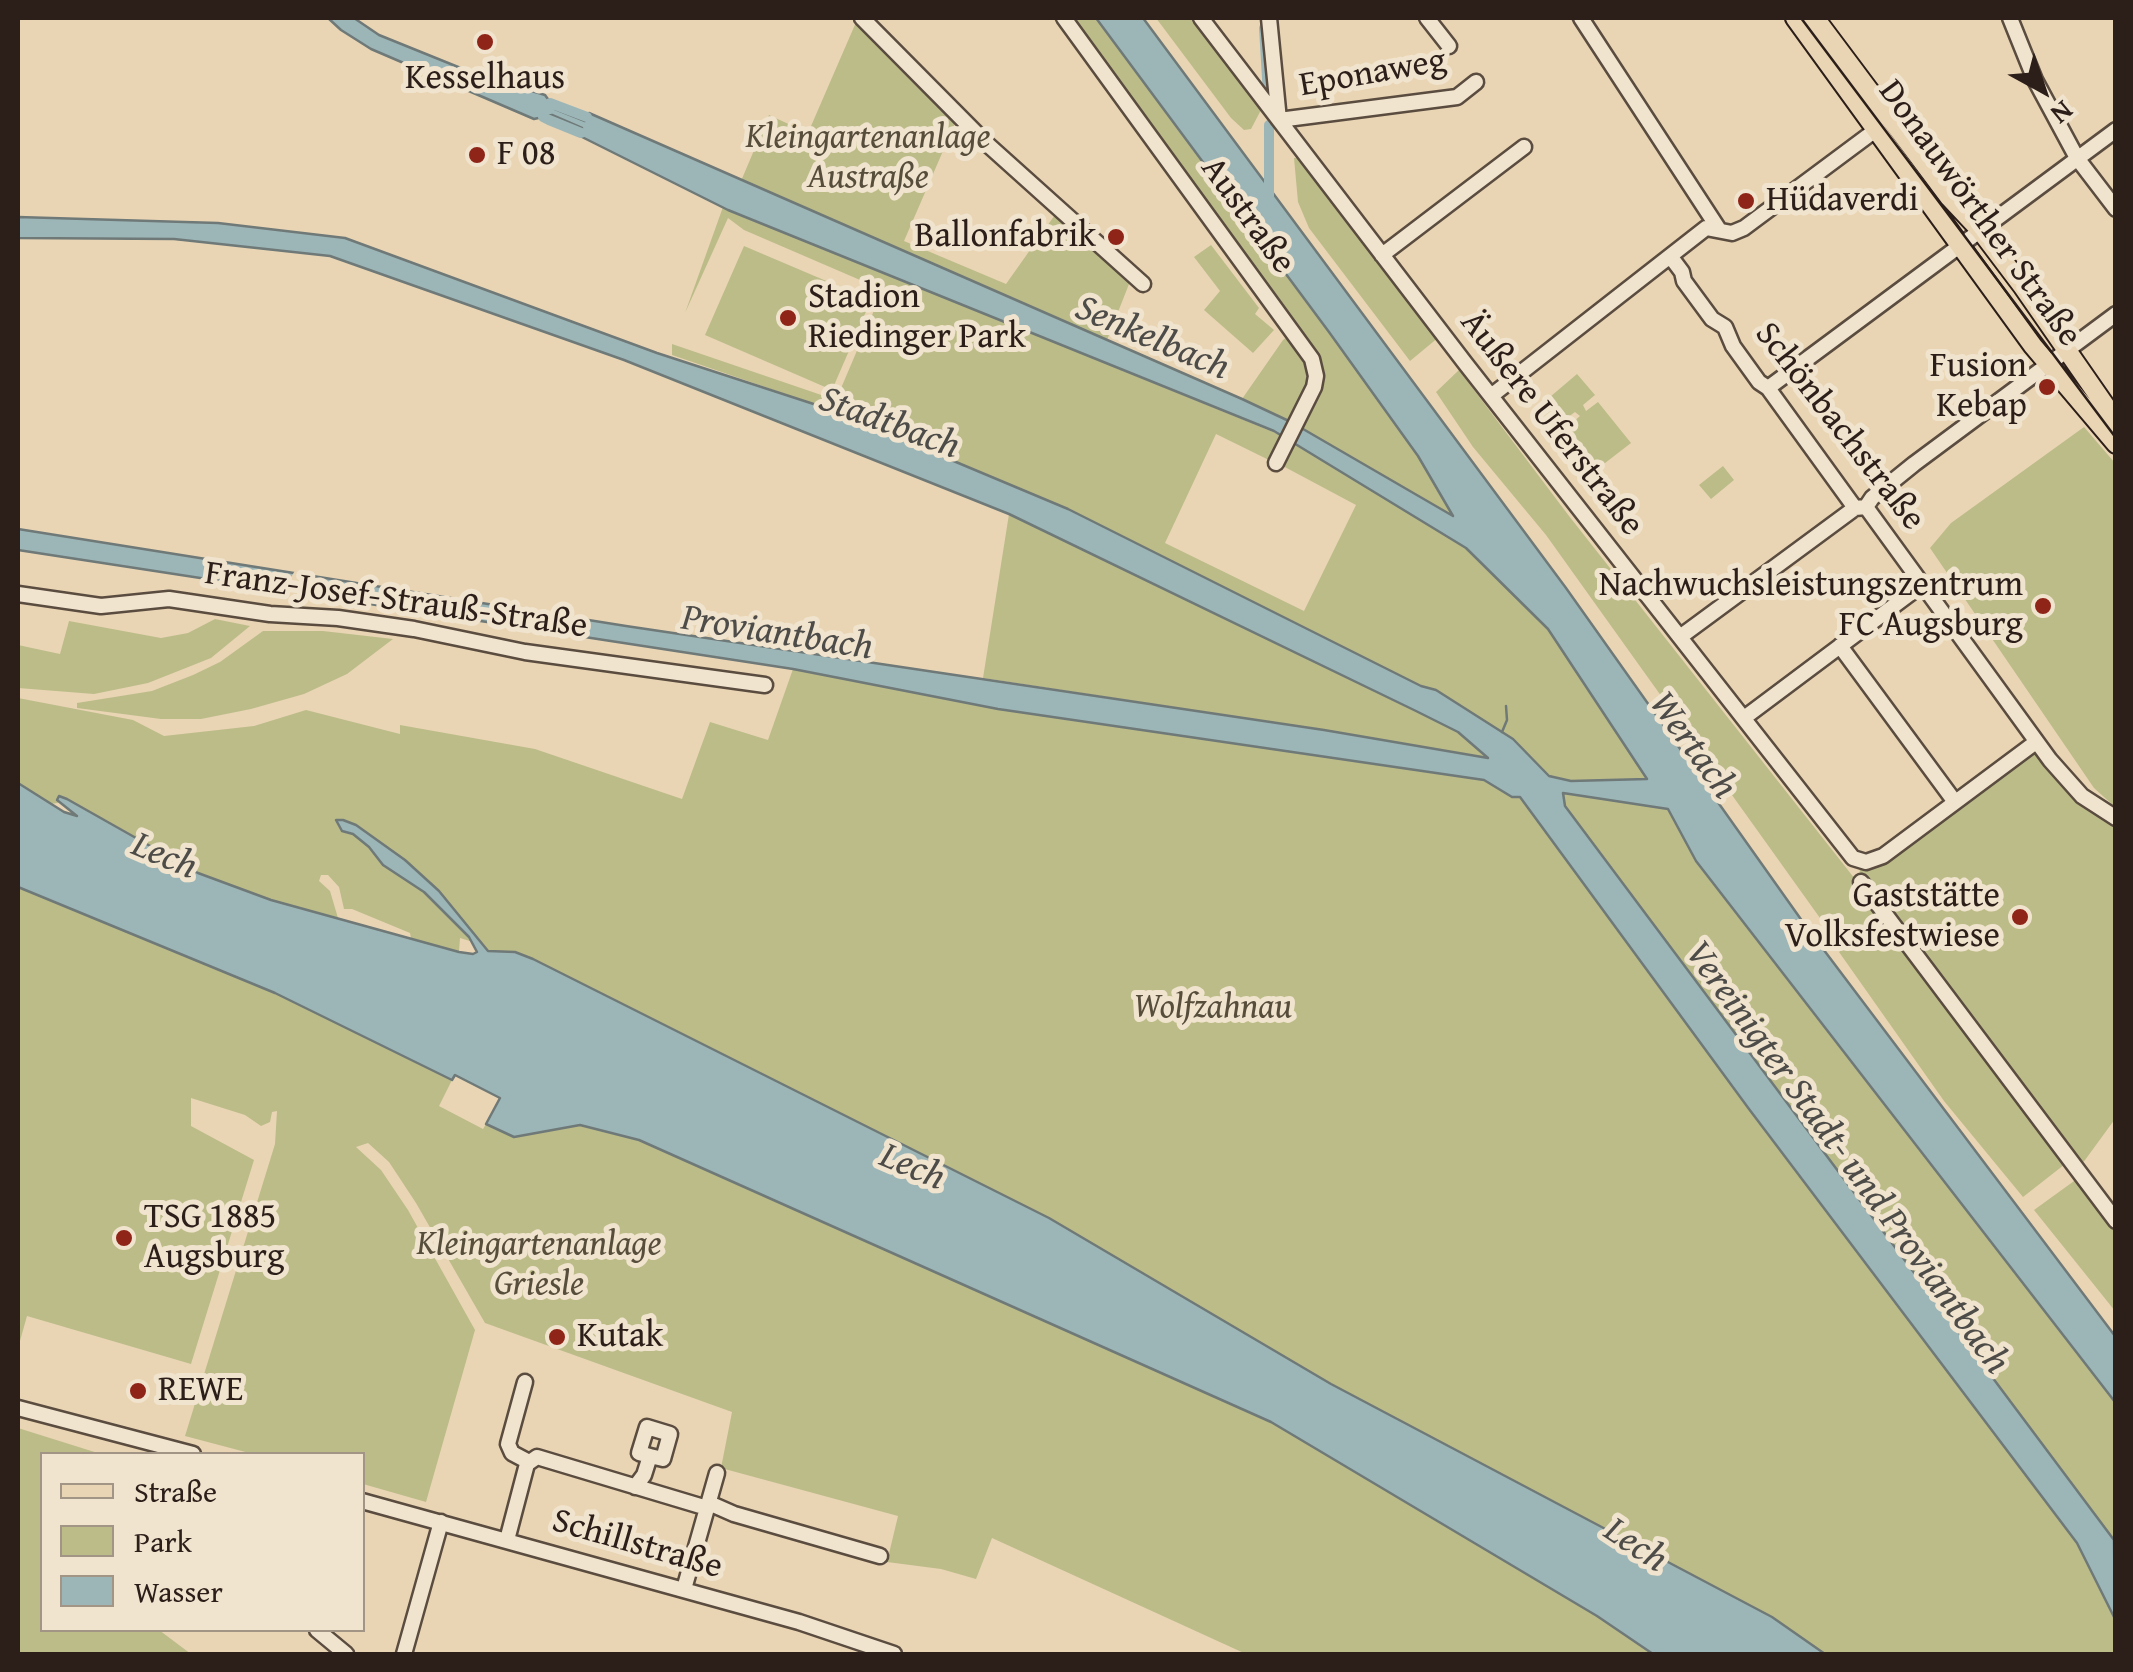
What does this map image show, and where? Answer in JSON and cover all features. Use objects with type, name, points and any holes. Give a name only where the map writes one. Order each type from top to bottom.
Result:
[{"type":"main road","name":"Donauwörther Straße","points":[[1795,18],[2047,364],[2116,444]]},
{"type":"main road","name":"Donauwörther Straße","points":[[1814,18],[1949,197],[1980,230],[2116,421]]},
{"type":"street","points":[[862,18],[986,144],[1143,284]]},
{"type":"street","name":"Austraße","points":[[1064,18],[1307,349],[1316,376],[1276,464]]},
{"type":"street","name":"Äußere Uferstraße","points":[[1201,18],[1846,851],[1861,861],[1883,856],[1955,802]]},
{"type":"street","points":[[1270,18],[1279,120]]},
{"type":"street","points":[[1427,18],[1449,46]]},
{"type":"street","points":[[1581,18],[1718,228]]},
{"type":"street","points":[[2010,18],[2035,80],[2077,158],[2116,209]]},
{"type":"street","name":"Eponaweg","points":[[1279,120],[1457,97],[1476,82]]},
{"type":"street","points":[[1491,396],[1706,228],[1732,233],[1744,228],[1876,129]]},
{"type":"street","points":[[1768,388],[2116,130]]},
{"type":"street","points":[[1382,256],[1524,147]]},
{"type":"street","name":"Schönbachstraße","points":[[1670,256],[1712,318],[1725,327],[1733,346],[1759,382],[1768,388],[1923,584],[2036,742],[2082,796],[2116,818]]},
{"type":"street","points":[[1680,637],[1860,508],[2116,314]]},
{"type":"street","points":[[1744,718],[1923,584]]},
{"type":"street","name":"Franz-Josef-Strauß-Straße","points":[[18,594],[81,605],[122,606],[169,599],[338,618],[525,652],[766,685]]},
{"type":"street","points":[[1840,646],[1955,802],[2036,742]]},
{"type":"street","points":[[1861,882],[2116,1221]]},
{"type":"street","points":[[525,1382],[508,1444],[512,1453],[529,1462]]},
{"type":"street","points":[[18,1408],[185,1452]]},
{"type":"street","points":[[507,1540],[529,1462],[537,1458],[880,1556]]},
{"type":"street","points":[[635,1487],[649,1458]]},
{"type":"street","points":[[684,1589],[717,1473]]},
{"type":"street","name":"Schillstraße","points":[[365,1501],[684,1589],[894,1654]]},
{"type":"street","points":[[404,1654],[441,1522]]},
{"type":"street","points":[[319,1632],[346,1654]]},
{"type":"green space","points":[[1069,18],[1096,18],[1329,332],[1418,456],[1455,518],[1299,428],[1321,376]]},
{"type":"green space","points":[[1156,18],[1192,18],[1261,110],[1251,129],[1244,130],[1231,118]]},
{"type":"green space","name":"Kleingartenanlage Austraße","points":[[857,20],[956,121],[904,241],[1006,284],[1057,212],[1131,279],[1107,340],[741,181],[769,115],[808,133]]},
{"type":"green space","points":[[1294,158],[1300,158],[1439,337],[1410,361],[1309,228],[1298,202]]},
{"type":"green space","points":[[723,207],[1283,436],[1271,461],[1216,434],[1165,543],[1304,611],[1356,505],[1281,465],[1292,442],[1466,548],[1548,629],[1648,779],[1570,781],[1548,776],[1513,739],[1436,690],[1421,686],[1068,509],[832,410],[672,355],[672,344],[836,400],[884,287],[744,230],[728,218],[685,313]]},
{"type":"green space","points":[[1211,245],[1259,308],[1255,314],[1274,330],[1253,353],[1204,310],[1220,291],[1194,257]]},
{"type":"green space","name":"Stadion Riedinger Park","points":[[744,246],[871,300],[832,390],[705,335]]},
{"type":"green space","points":[[1294,331],[1315,367],[1296,424],[1242,399],[1283,340]]},
{"type":"green space","points":[[1459,370],[1881,912],[1840,946],[1546,535],[1473,447],[1436,392]]},
{"type":"green space","points":[[1577,374],[1595,395],[1583,405],[1586,411],[1598,402],[1631,443],[1596,470],[1612,491],[1606,495],[1552,426],[1557,422],[1564,430],[1580,416],[1575,412],[1564,420],[1554,408],[1544,416],[1537,408]]},
{"type":"green space","name":"Nachwuchsleistungszentrum FC Augsburg","points":[[2084,427],[2115,463],[2115,807],[2094,788],[1930,548],[1951,523]]},
{"type":"green space","points":[[1723,466],[1734,480],[1711,499],[1699,485]]},
{"type":"green space","points":[[1009,514],[1458,732],[1489,759],[983,678]]},
{"type":"green space","points":[[215,619],[250,626],[211,658],[148,683],[94,694],[18,688],[18,645],[60,654],[69,621],[161,638],[188,633]]},
{"type":"green space","points":[[263,631],[323,631],[393,639],[347,674],[304,694],[251,709],[201,719],[161,719],[77,708],[77,703],[152,691],[193,675],[220,662]]},
{"type":"green space","name":"Wolfzahnau","points":[[793,669],[998,709],[1484,780],[1512,797],[1520,797],[1749,1109],[2077,1543],[2115,1619],[2115,1654],[1825,1654],[1772,1617],[1331,1384],[1049,1218],[533,959],[515,952],[488,951],[439,891],[405,860],[356,825],[343,820],[383,865],[424,892],[473,942],[460,938],[459,952],[411,938],[410,933],[344,909],[339,887],[328,875],[321,875],[319,881],[330,891],[338,918],[271,900],[198,873],[106,820],[57,800],[58,803],[50,804],[18,783],[18,698],[133,720],[164,736],[254,726],[306,710],[400,734],[400,725],[535,749],[682,799],[710,722],[768,740]]},
{"type":"green space","points":[[2036,742],[2050,760],[2115,818],[2115,1119],[2077,1171],[2069,1161],[2023,1197],[1944,1101],[1839,952],[1887,915],[1859,876],[1861,861],[1866,862]]},
{"type":"green space","points":[[1569,792],[1668,809],[1696,862],[2115,1402],[2115,1542],[1564,806],[1561,795]]},
{"type":"green space","name":"Kleingartenanlage Griesle","points":[[18,887],[275,993],[452,1080],[439,1106],[483,1129],[486,1124],[519,1136],[580,1125],[639,1140],[1271,1422],[1597,1616],[1653,1654],[1246,1654],[992,1538],[976,1579],[941,1569],[887,1562],[898,1516],[721,1468],[732,1412],[485,1323],[416,1203],[389,1162],[368,1143],[356,1147],[381,1170],[408,1210],[475,1330],[426,1502],[365,1485],[365,1452],[245,1452],[185,1436],[275,1144],[277,1111],[272,1112],[270,1122],[261,1126],[245,1115],[191,1098],[191,1126],[254,1160],[191,1364],[27,1316],[18,1348]]},
{"type":"green space","points":[[2081,1176],[2115,1221],[2115,1311],[2034,1210]]},
{"type":"green space","points":[[18,1428],[95,1452],[40,1452],[40,1632],[162,1632],[191,1654],[18,1654]]},
{"type":"water","points":[[328,18],[354,18],[379,35],[473,73],[545,95],[555,109],[585,121],[589,113],[1242,399],[1291,422],[1453,516],[1418,456],[1096,18],[1143,18],[1566,588],[1805,925],[2115,1336],[2115,1402],[1696,861],[1668,809],[1563,793],[1565,806],[2114,1540],[2115,1619],[2077,1543],[1749,1109],[1520,797],[1512,797],[1484,780],[998,709],[793,669],[18,550],[18,529],[1488,758],[1458,732],[1009,514],[624,360],[330,256],[174,239],[18,238],[18,217],[218,223],[345,238],[657,353],[832,410],[1068,509],[1421,686],[1436,690],[1513,739],[1549,776],[1571,781],[1647,779],[1548,629],[1466,548],[1274,431],[728,210],[580,136],[582,128],[552,115],[534,119],[371,49]]},
{"type":"water","name":"Lech","points":[[18,783],[64,812],[77,816],[57,800],[59,796],[198,873],[271,900],[459,952],[477,952],[469,937],[424,892],[383,865],[369,847],[353,834],[342,831],[336,820],[356,825],[405,860],[439,891],[488,951],[515,952],[533,959],[1049,1218],[1331,1384],[1772,1617],[1825,1654],[1653,1654],[1597,1616],[1271,1422],[639,1140],[580,1125],[514,1137],[486,1124],[500,1098],[455,1075],[452,1080],[275,993],[18,887]]},
{"type":"pier","points":[[296,569],[311,571],[295,599],[279,597]]},
{"type":"waterway","points":[[1264,28],[1268,95]]},
{"type":"waterway","name":"Senkelbach","points":[[581,133],[543,117],[541,108],[550,103],[587,117]]},
{"type":"waterway","points":[[1269,125],[1269,199]]},
{"type":"waterway","points":[[1502,732],[1507,720],[1506,706]]},
{"type":"tram line","points":[[1801,18],[2116,438]]},
{"type":"place","name":"Kesselhaus","points":[[485,42]]},
{"type":"place","name":"F 08","points":[[477,155]]},
{"type":"place","name":"Hüdaverdi","points":[[1746,201]]},
{"type":"place","name":"Ballonfabrik","points":[[1116,237]]},
{"type":"place","name":"Stadion Riedinger Park","points":[[788,318]]},
{"type":"place","name":"Fusion Kebap","points":[[2047,387]]},
{"type":"place","name":"Nachwuchsleistungszentrum FC Augsburg","points":[[2043,606]]},
{"type":"place","name":"Gaststätte Volksfestwiese","points":[[2020,917]]},
{"type":"place","name":"TSG 1885 Augsburg","points":[[124,1238]]},
{"type":"place","name":"Kutak","points":[[557,1337]]},
{"type":"place","name":"REWE","points":[[138,1391]]},
{"type":"water label","name":"Stadtbach","points":[[889,424]]},
{"type":"water label","name":"Proviantbach","points":[[777,634]]},
{"type":"water label","name":"Wertach","points":[[1692,746]]},
{"type":"water label","name":"Vereinigter Stadt- und Proviantbach","points":[[1846,1158]]}]
